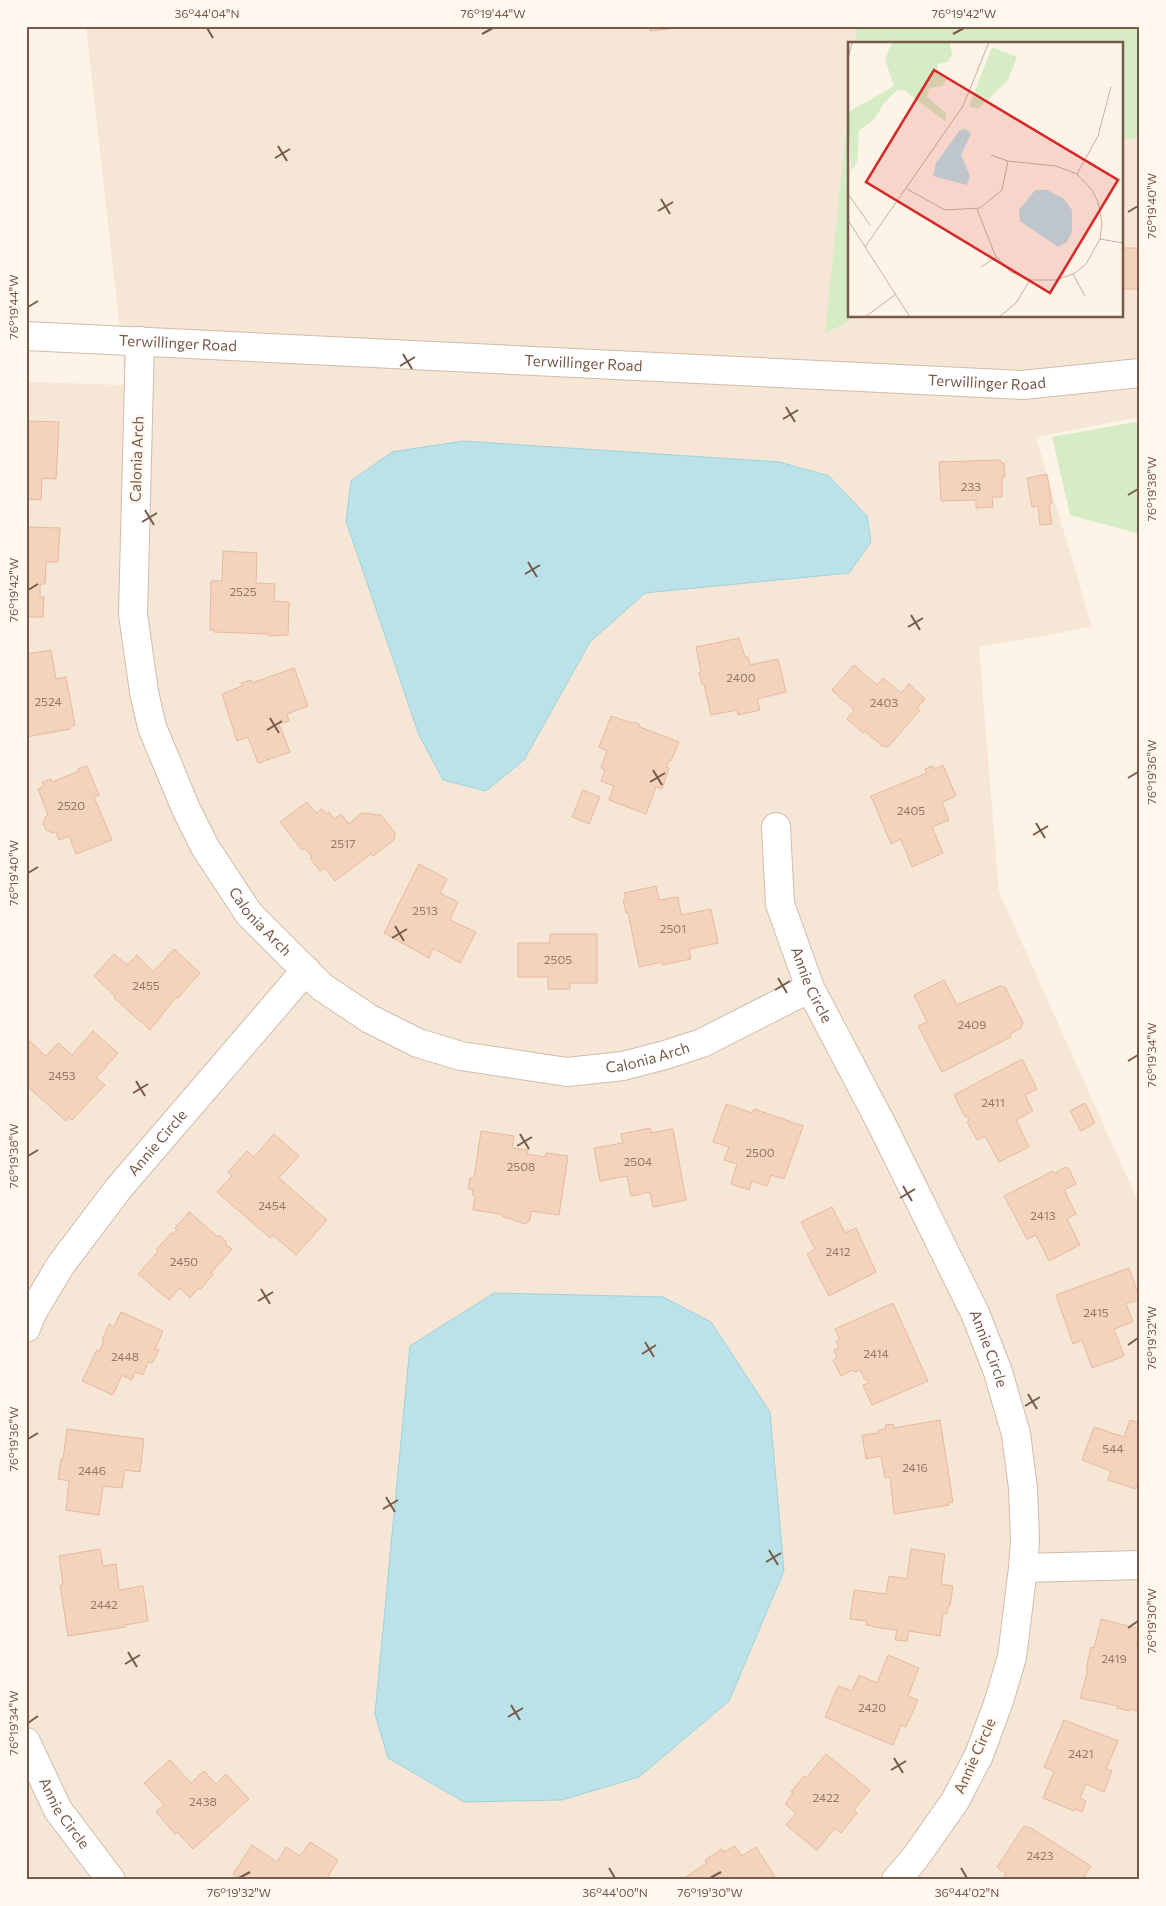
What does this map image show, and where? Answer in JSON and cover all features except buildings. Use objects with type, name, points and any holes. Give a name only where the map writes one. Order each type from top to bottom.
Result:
[{"type":"street","name":"Terwillinger Road","points":[[26,336],[1022,385],[1140,373]]},
{"type":"street","name":"Calonia Arch","points":[[140,341],[133,614],[139,666],[152,727],[186,809],[205,848],[249,914],[322,987],[370,1019],[418,1043],[461,1056],[567,1072],[623,1066],[702,1043],[810,988]]},
{"type":"street","name":"Annie Circle","points":[[776,827],[780,904],[810,988],[881,1123],[975,1313],[998,1372],[1016,1434],[1022,1488],[1024,1540],[1023,1568],[1012,1657],[979,1755],[955,1801],[915,1858],[896,1880]]},
{"type":"street","name":"Annie Circle","points":[[26,1328],[32,1313],[60,1266],[118,1189],[306,970]]},
{"type":"street","points":[[1023,1568],[1140,1565]]},
{"type":"street","name":"Annie Circle","points":[[26,1742],[58,1810],[111,1880]]},
{"type":"shaded area","points":[[86,26],[917,26],[913,42],[848,42],[848,318],[1124,318],[1124,129],[1140,126],[1140,417],[1036,437],[1092,627],[979,647],[999,892],[1140,1206],[1140,1880],[26,1880],[26,382],[126,385]]},
{"type":"green space","points":[[857,26],[1140,26],[1140,139],[1124,138],[1124,42],[855,42]]},
{"type":"green space","points":[[848,112],[848,318],[853,318],[825,334]]},
{"type":"green space","points":[[1140,421],[1140,534],[1070,515],[1052,437]]},
{"type":"water","points":[[463,441],[779,462],[829,476],[867,516],[871,542],[849,573],[645,593],[590,642],[524,760],[486,791],[443,780],[419,735],[346,521],[351,481],[392,452]]},
{"type":"water","points":[[494,1293],[663,1297],[711,1322],[770,1412],[784,1571],[729,1701],[639,1777],[562,1800],[464,1802],[388,1758],[375,1714],[410,1346]]}]
